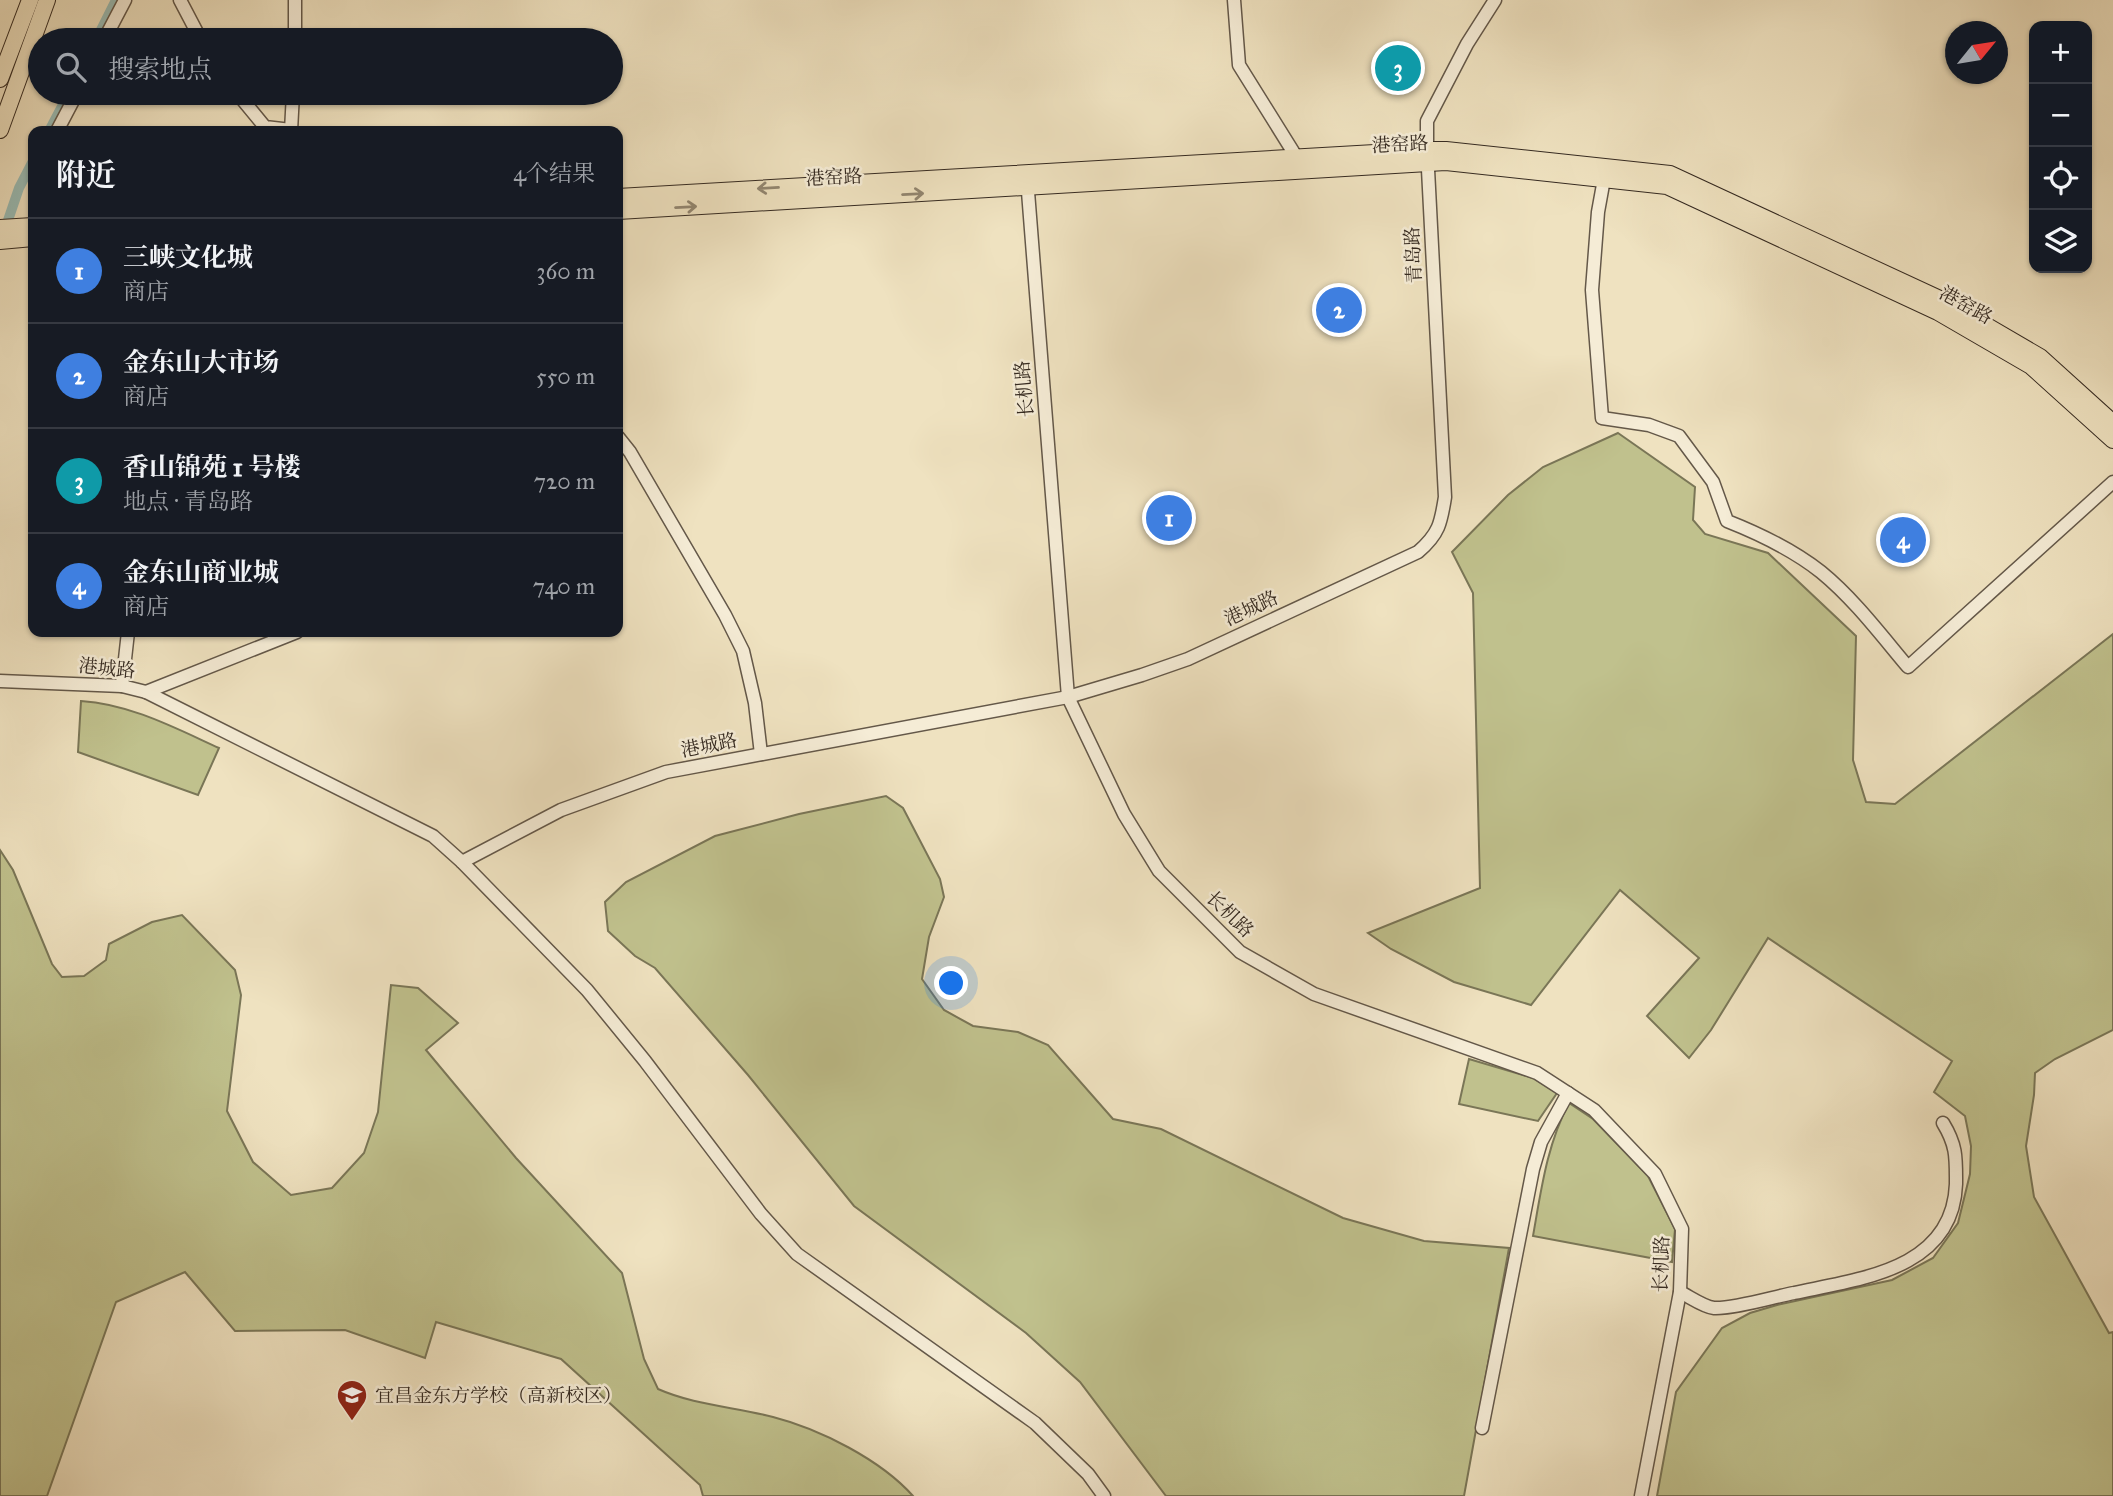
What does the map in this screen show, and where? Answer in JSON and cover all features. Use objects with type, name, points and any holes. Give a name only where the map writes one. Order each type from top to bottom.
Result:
[{"type":"main road","points":[[0,79],[30,0]]},
{"type":"main road","points":[[37,28],[47,0]]},
{"type":"main road","points":[[0,130],[28,53]]},
{"type":"main road","name":"港窑路","points":[[623,197],[1027,180],[1427,156],[1446,150],[1670,174],[1944,301],[2040,357],[2113,423]]},
{"type":"main road","name":"港窑路","points":[[623,211],[1297,158],[1427,156],[1446,162],[1667,186],[1938,312],[2031,366],[2113,440]]},
{"type":"main road","points":[[0,228],[28,232]]},
{"type":"main road","points":[[0,240],[28,233]]},
{"type":"street","points":[[110,28],[125,0]]},
{"type":"street","points":[[180,0],[195,28]]},
{"type":"street","points":[[295,0],[295,28]]},
{"type":"street","points":[[1234,0],[1239,65],[1297,158]]},
{"type":"street","name":"青岛路","points":[[1440,525],[1444,497],[1427,121],[1467,44],[1495,0]]},
{"type":"street","points":[[60,126],[71,105]]},
{"type":"street","points":[[247,105],[264,126]]},
{"type":"street","points":[[291,126],[292,105]]},
{"type":"street","points":[[1604,179],[1598,212],[1592,290],[1602,418],[1649,425],[1679,436],[1713,482],[1727,521],[1760,534],[1821,572],[1867,617],[1908,667],[2113,482]]},
{"type":"street","name":"长机路","points":[[1027,180],[1068,697],[1124,814],[1159,871],[1240,952],[1314,994],[1537,1073],[1594,1110],[1655,1174],[1682,1229],[1681,1292],[1641,1496]]},
{"type":"street","points":[[623,443],[725,615],[743,651],[755,703],[761,754]]},
{"type":"street","points":[[623,456],[630,452]]},
{"type":"street","name":"港城路","points":[[0,681],[122,686],[146,692],[433,836],[462,862],[561,810],[666,772],[1068,697],[1142,675],[1188,659],[1418,552],[1430,542],[1440,525]]},
{"type":"street","points":[[122,686],[127,637]]},
{"type":"street","points":[[146,692],[284,637]]},
{"type":"street","points":[[462,862],[587,990],[645,1061],[761,1214],[797,1254],[1035,1423],[1088,1474],[1104,1496]]},
{"type":"street","points":[[1482,1428],[1533,1169],[1541,1142],[1568,1093]]},
{"type":"street","points":[[1681,1292],[1713,1308],[1874,1276],[1905,1264],[1925,1250],[1952,1210],[1957,1153],[1943,1123]]},
{"type":"green space","points":[[1618,433],[1695,487],[1693,520],[1705,534],[1768,553],[1856,636],[1853,760],[1866,802],[1895,804],[2113,634],[2113,1030],[2055,1059],[2035,1073],[2026,1146],[2034,1197],[2109,1333],[2113,1332],[2113,1496],[1657,1496],[1676,1392],[1722,1328],[1750,1313],[1777,1305],[1892,1280],[1933,1258],[1958,1223],[1970,1174],[1971,1146],[1965,1116],[1934,1092],[1952,1061],[1768,938],[1711,1030],[1689,1058],[1647,1016],[1699,958],[1620,890],[1531,1005],[1454,982],[1391,949],[1368,933],[1480,888],[1473,593],[1452,552],[1508,495],[1543,467]]},
{"type":"green space","points":[[81,701],[135,712],[219,748],[198,795],[78,752]]},
{"type":"green space","points":[[886,796],[903,808],[940,879],[944,897],[929,937],[922,979],[944,1010],[973,1026],[1018,1032],[1048,1045],[1113,1119],[1161,1129],[1343,1218],[1424,1241],[1509,1248],[1464,1496],[1166,1496],[1080,1382],[1026,1333],[854,1206],[748,1075],[655,968],[635,956],[608,931],[605,902],[626,882],[715,836],[799,814]]},
{"type":"green space","points":[[0,850],[13,870],[52,964],[62,977],[84,976],[106,960],[109,944],[152,922],[182,915],[235,970],[241,995],[227,1111],[253,1162],[291,1195],[332,1188],[364,1153],[378,1112],[391,985],[418,988],[458,1023],[426,1050],[516,1158],[622,1273],[644,1359],[658,1389],[700,1402],[773,1417],[810,1429],[867,1458],[913,1496],[703,1496],[700,1485],[561,1359],[436,1322],[425,1358],[345,1330],[235,1331],[185,1272],[116,1302],[47,1496],[0,1496]]},
{"type":"green space","points":[[1469,1059],[1533,1078],[1557,1093],[1538,1121],[1459,1104]]},
{"type":"green space","points":[[1569,1103],[1593,1119],[1648,1176],[1675,1229],[1672,1262],[1533,1236],[1550,1151]]},
{"type":"waterway","points":[[102,28],[116,0]]},
{"type":"waterway","points":[[52,126],[63,105]]},
{"type":"waterway","points":[[4,232],[28,171]]},
{"type":"place","name":"香山锦苑 1 号楼","points":[[1398,68]]},
{"type":"place","name":"金东山大市场","points":[[1339,310]]},
{"type":"place","name":"三峡文化城","points":[[1169,518]]},
{"type":"place","name":"金东山商业城","points":[[1903,540]]},
{"type":"place","name":"宜昌金东方学校（高新校区）","points":[[352,1422]]}]
